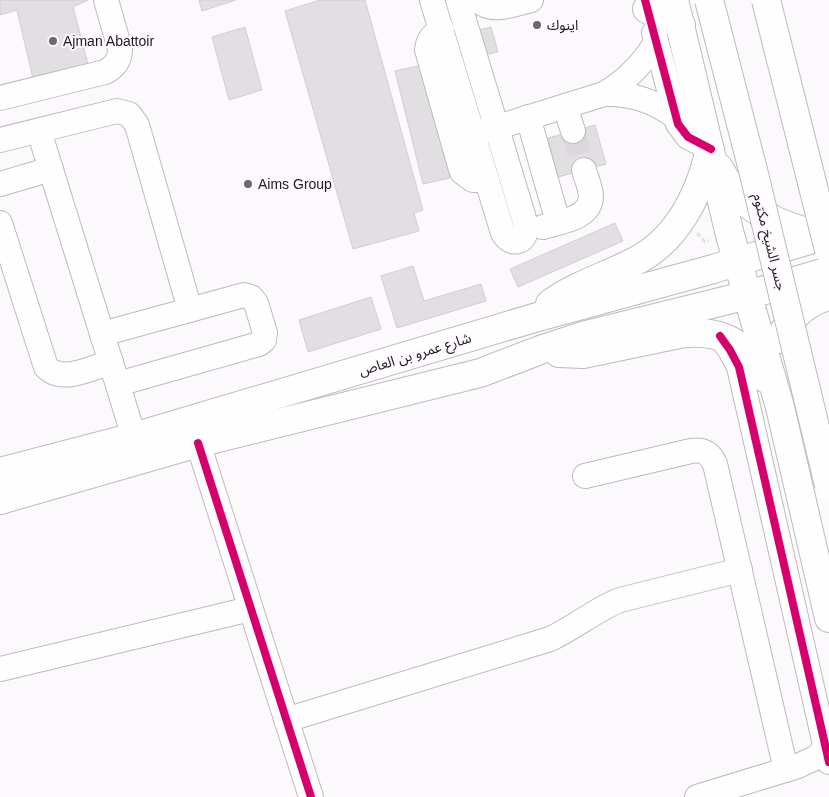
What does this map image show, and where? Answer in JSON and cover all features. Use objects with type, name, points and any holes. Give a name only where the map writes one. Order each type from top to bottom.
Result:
[{"type":"main road","name":"جسر الشيخ مكتوم","points":[[709,0],[753,170],[829,485]]},
{"type":"main road","points":[[766,0],[817,258]]},
{"type":"main road","points":[[642,3],[677,12],[738,262],[780,407],[829,612]]},
{"type":"main road","points":[[711,149],[722,174],[734,190],[764,215],[781,224],[817,258]]},
{"type":"main road","points":[[534,318],[565,294],[634,262],[653,249],[670,233],[683,218],[696,195],[705,173],[711,149]]},
{"type":"main road","points":[[780,407],[776,364],[779,340],[786,325],[797,312],[811,302],[817,258],[829,198]]},
{"type":"main road","points":[[0,500],[198,443],[480,373],[543,349],[624,325],[748,295],[817,258]]},
{"type":"main road","name":"شارع عمرو بن العاص","points":[[0,472],[134,437],[534,318],[738,262],[817,258]]},
{"type":"main road","points":[[543,349],[556,353],[583,354],[692,332],[706,332],[734,342],[752,358],[760,368],[780,407]]},
{"type":"street","points":[[0,98],[105,72],[115,66],[120,55],[120,49],[106,0]]},
{"type":"street","points":[[432,0],[503,233],[512,242],[519,242],[527,232],[458,0]]},
{"type":"street","points":[[477,0],[481,4],[492,8],[531,0]]},
{"type":"street","points":[[642,3],[656,42],[674,116],[688,137],[711,149]]},
{"type":"street","points":[[442,30],[431,37],[427,50],[460,166],[462,172],[473,180],[486,180]]},
{"type":"street","points":[[604,94],[634,72],[656,42]]},
{"type":"street","points":[[473,135],[604,94],[617,93],[641,98],[653,102],[674,116]]},
{"type":"street","points":[[565,106],[573,131]]},
{"type":"street","points":[[0,140],[117,111],[129,114],[137,125],[190,310]]},
{"type":"street","points":[[528,117],[558,222]]},
{"type":"street","points":[[38,131],[134,437]]},
{"type":"street","points":[[0,184],[51,169]]},
{"type":"street","points":[[527,232],[581,214],[589,204],[590,190],[584,170]]},
{"type":"street","points":[[0,223],[6,266],[43,360],[51,372],[64,376],[111,362]]},
{"type":"street","points":[[102,334],[244,295],[251,297],[256,303],[264,330],[264,340],[259,344],[118,384]]},
{"type":"street","points":[[697,797],[792,768],[828,752],[739,367],[720,336]]},
{"type":"street","points":[[198,443],[310,797]]},
{"type":"street","points":[[585,476],[691,451],[697,450],[708,454],[715,464],[740,570],[792,768]]},
{"type":"street","points":[[286,720],[550,639],[606,606],[620,600],[740,570]]},
{"type":"street","points":[[1,666],[250,609]]},
{"type":"street","points":[[792,768],[818,770],[829,778]]},
{"type":"building","name":"Ajman Abattoir","points":[[0,0],[88,0],[73,7],[89,68],[34,83],[17,10],[0,15]]},
{"type":"building","points":[[199,0],[236,0],[202,11]]},
{"type":"building","points":[[320,0],[365,0],[423,210],[414,213],[419,231],[353,249],[285,11]]},
{"type":"building","points":[[245,27],[262,90],[229,100],[212,37]]},
{"type":"building","points":[[491,27],[498,52],[484,55],[478,30]]},
{"type":"building","points":[[422,65],[450,178],[423,184],[395,71]]},
{"type":"building","points":[[595,125],[606,164],[558,177],[548,138]]},
{"type":"building","points":[[615,223],[623,241],[518,287],[510,269]]},
{"type":"building","points":[[413,266],[424,301],[481,284],[486,301],[397,328],[381,276]]},
{"type":"building","points":[[371,297],[381,329],[308,352],[299,320]]},
{"type":"tunnel","points":[[573,131],[584,170]]},
{"type":"cycle path","points":[[645,0],[678,124],[688,137],[711,149]]},
{"type":"cycle path","points":[[720,336],[739,367],[829,762]]},
{"type":"cycle path","points":[[198,443],[311,797]]},
{"type":"place","name":"اينوك","points":[[537,25]]},
{"type":"place","name":"Ajman Abattoir","points":[[53,41]]},
{"type":"place","name":"Aims Group","points":[[248,184]]}]
